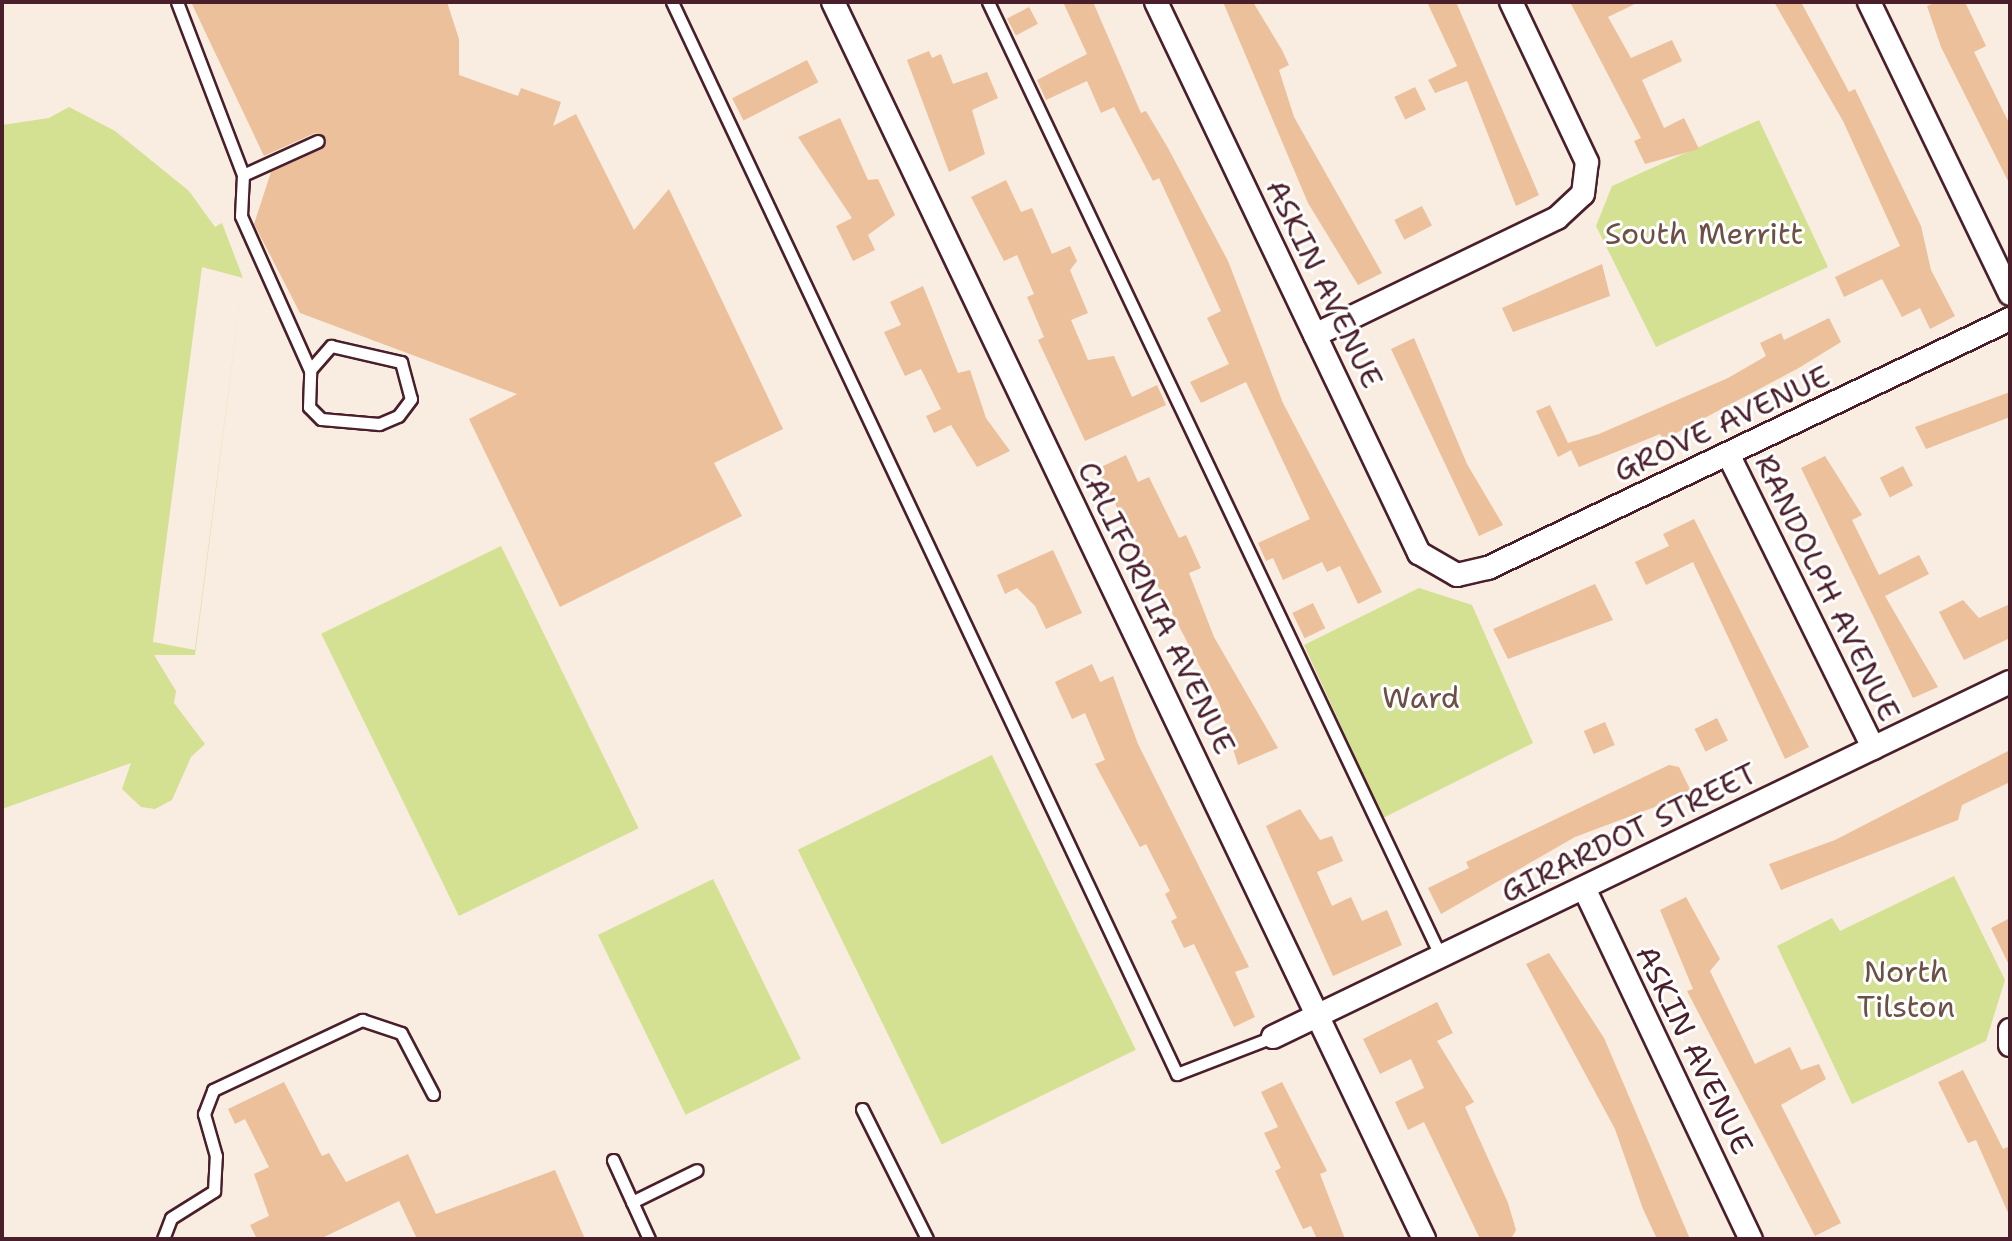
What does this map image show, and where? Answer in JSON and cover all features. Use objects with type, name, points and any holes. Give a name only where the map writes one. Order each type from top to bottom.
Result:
[{"type":"street","name":"ASKIN AVENUE","points":[[1156,2],[1419,553],[1457,575]]},
{"type":"street","points":[[1315,335],[1557,218],[1583,194],[1587,162],[1511,2]]},
{"type":"street","points":[[1869,2],[2010,294]]},
{"type":"street","name":"CALIFORNIA AVENUE","points":[[839,4],[1424,1239]]},
{"type":"street","name":"GROVE AVENUE","points":[[1457,575],[1488,568],[2010,319]]},
{"type":"street","name":"RANDOLPH AVENUE","points":[[1728,454],[1873,748]]},
{"type":"street","name":"GIRARDOT STREET","points":[[1273,1037],[2010,682]]},
{"type":"street","name":"ASKIN AVENUE","points":[[1584,888],[1751,1239]]},
{"type":"street","points":[[2010,1030],[2010,1045]]},
{"type":"lane","points":[[177,2],[243,175],[241,216],[310,370],[304,392],[321,419],[379,424],[398,416],[411,399],[401,362],[384,353],[331,346],[310,370]]},
{"type":"lane","points":[[672,2],[1177,1074],[1273,1037]]},
{"type":"lane","points":[[988,2],[1441,957]]},
{"type":"lane","points":[[243,175],[318,141]]},
{"type":"lane","points":[[163,1239],[171,1218],[214,1191],[216,1156],[204,1114],[213,1090],[362,1020],[401,1033],[433,1094]]},
{"type":"lane","points":[[862,1109],[927,1239]]},
{"type":"lane","points":[[613,1160],[649,1239]]},
{"type":"lane","points":[[632,1202],[697,1170]]},
{"type":"green space","points":[[69,107],[115,131],[189,191],[215,227],[222,223],[243,278],[195,655],[154,655],[176,691],[174,703],[205,744],[191,757],[172,800],[155,809],[141,807],[122,789],[131,763],[2,809],[2,125],[49,118]],"holes":[[[202,267],[243,278],[195,650],[153,642]]]},
{"type":"green space","name":"South Merritt","points":[[1759,120],[1828,267],[1656,347],[1596,226],[1612,186]]},
{"type":"green space","points":[[501,546],[639,828],[459,916],[321,634]]},
{"type":"green space","name":"Ward","points":[[1419,588],[1472,605],[1533,743],[1383,818],[1304,645]]},
{"type":"green space","points":[[992,755],[1136,1050],[942,1144],[798,850]]},
{"type":"green space","name":"North Tilston","points":[[1954,876],[2005,980],[1986,1041],[1852,1104],[1777,946],[1832,918],[1840,931]]},
{"type":"green space","points":[[713,879],[801,1059],[686,1115],[598,935]]},
{"type":"building","points":[[191,2],[447,2],[459,39],[459,75],[518,96],[521,88],[561,102],[553,126],[576,114],[634,230],[669,189],[783,429],[714,463],[742,516],[560,607],[469,419],[517,394],[300,313],[254,224],[271,172],[322,149],[326,138],[315,133],[264,156]]},
{"type":"building","points":[[1063,2],[1093,2],[1141,113],[1146,111],[1168,148],[1228,261],[1283,403],[1382,592],[1358,604],[1340,566],[1327,572],[1322,562],[1283,580],[1273,558],[1266,561],[1258,543],[1310,519],[1246,382],[1201,403],[1190,382],[1229,364],[1207,318],[1221,311],[1159,178],[1153,181],[1114,107],[1101,113],[1087,81],[1046,100],[1037,80],[1087,54]]},
{"type":"building","points":[[1223,2],[1253,2],[1282,50],[1289,65],[1279,70],[1294,117],[1382,273],[1358,285],[1308,203]]},
{"type":"building","points":[[1427,2],[1456,2],[1539,195],[1516,206],[1467,81],[1435,93],[1428,80],[1457,66]]},
{"type":"building","points":[[1570,2],[1639,2],[1608,17],[1631,58],[1672,40],[1682,61],[1642,80],[1664,128],[1684,118],[1699,149],[1645,164],[1634,141],[1641,138]]},
{"type":"building","points":[[1774,2],[1801,2],[1849,92],[1855,89],[1921,226],[1931,270],[1955,316],[1930,329],[1920,308],[1902,317],[1882,279],[1844,297],[1835,277],[1900,246],[1843,121]]},
{"type":"building","points":[[1936,2],[1965,2],[1986,46],[1974,52],[2010,125],[2010,185],[1941,47],[1927,6]]},
{"type":"building","points":[[1029,7],[1038,24],[1016,36],[1007,19]]},
{"type":"building","points":[[929,51],[932,58],[941,54],[953,84],[987,72],[998,98],[972,110],[985,154],[949,172],[907,60]]},
{"type":"building","points":[[807,60],[818,82],[744,120],[732,98]]},
{"type":"building","points":[[1415,87],[1426,109],[1405,120],[1394,97]]},
{"type":"building","points":[[840,118],[868,180],[878,179],[895,215],[868,235],[875,250],[853,261],[836,226],[852,218],[798,137]]},
{"type":"building","points":[[1006,180],[1021,212],[1032,208],[1052,254],[1070,246],[1077,261],[1070,270],[1088,313],[1071,320],[1088,360],[1114,356],[1132,397],[1157,385],[1166,405],[1085,441],[1038,340],[1044,337],[1027,297],[1034,294],[1017,255],[1004,261],[971,197]]},
{"type":"building","points":[[1422,206],[1432,226],[1404,240],[1394,220]]},
{"type":"building","points":[[1602,264],[1610,296],[1513,332],[1502,308]]},
{"type":"building","points":[[923,286],[958,373],[970,370],[986,418],[1010,451],[977,467],[951,425],[934,433],[926,416],[941,409],[921,369],[905,376],[884,332],[901,325],[890,302]]},
{"type":"building","points":[[1829,318],[1841,342],[1797,369],[1663,440],[1660,434],[1579,467],[1571,450],[1558,457],[1536,411],[1550,405],[1568,443],[1599,434],[1728,378],[1766,356],[1760,343],[1781,333],[1784,340]]},
{"type":"building","points":[[1414,338],[1467,464],[1503,525],[1479,536],[1391,349]]},
{"type":"building","points":[[2010,392],[2010,417],[1926,449],[1915,427]]},
{"type":"building","points":[[1126,455],[1138,482],[1149,477],[1179,538],[1186,535],[1201,568],[1189,573],[1214,637],[1278,748],[1238,765],[1219,703],[1097,469]]},
{"type":"building","points":[[1825,456],[1862,515],[1852,520],[1879,575],[1919,555],[1929,574],[1885,596],[1938,687],[1913,698],[1801,468]]},
{"type":"building","points":[[1903,466],[1913,486],[1890,497],[1880,478]]},
{"type":"building","points":[[1694,519],[1809,747],[1785,759],[1693,562],[1646,585],[1635,562],[1669,546],[1663,534]]},
{"type":"building","points":[[1053,550],[1082,613],[1046,629],[1035,606],[1017,588],[1005,594],[997,575]]},
{"type":"building","points":[[1595,584],[1613,620],[1508,659],[1493,629]]},
{"type":"building","points":[[1963,600],[1979,618],[2010,604],[2010,638],[1964,660],[1939,612]]},
{"type":"building","points":[[1313,603],[1325,628],[1305,638],[1292,613]]},
{"type":"building","points":[[1092,664],[1100,682],[1113,676],[1138,744],[1249,967],[1235,972],[1255,1017],[1234,1027],[1194,944],[1184,948],[1171,921],[1177,918],[1165,894],[1170,891],[1146,844],[1140,847],[1095,764],[1105,760],[1085,713],[1072,719],[1055,682]]},
{"type":"building","points":[[1717,718],[1728,740],[1705,751],[1695,729]]},
{"type":"building","points":[[1605,722],[1615,745],[1594,754],[1584,731]]},
{"type":"building","points":[[2010,750],[2010,782],[1962,805],[1958,820],[1781,890],[1769,864],[1835,840]]},
{"type":"building","points":[[1669,765],[1679,767],[1692,793],[1575,837],[1441,914],[1428,888],[1469,868],[1466,862]]},
{"type":"building","points":[[1300,809],[1320,840],[1332,836],[1343,861],[1317,872],[1332,906],[1351,897],[1362,921],[1387,910],[1402,945],[1333,976],[1266,826]]},
{"type":"building","points":[[1686,897],[1720,959],[1710,971],[1755,1064],[1790,1047],[1801,1070],[1819,1064],[1826,1079],[1781,1105],[1841,1223],[1815,1236],[1687,991],[1693,989],[1660,910]]},
{"type":"building","points":[[2010,918],[2010,967],[1991,928]]},
{"type":"building","points":[[1549,953],[1604,1038],[1690,1239],[1657,1239],[1615,1129],[1526,964]]},
{"type":"building","points":[[1437,1002],[1453,1033],[1437,1041],[1474,1102],[1465,1107],[1508,1203],[1516,1230],[1511,1239],[1480,1239],[1424,1122],[1408,1130],[1395,1102],[1424,1088],[1411,1059],[1380,1074],[1363,1039]]},
{"type":"building","points":[[1963,1070],[2003,1149],[2010,1146],[2010,1217],[1976,1140],[1968,1143],[1938,1082]]},
{"type":"building","points":[[284,1082],[322,1156],[329,1153],[346,1182],[408,1154],[436,1214],[555,1170],[585,1239],[417,1239],[399,1201],[320,1239],[257,1239],[250,1225],[269,1216],[254,1174],[269,1167],[245,1119],[235,1124],[228,1109]]},
{"type":"building","points":[[1282,1082],[1327,1171],[1320,1174],[1345,1239],[1317,1239],[1311,1226],[1303,1229],[1275,1171],[1281,1168],[1264,1133],[1278,1127],[1261,1092]]}]
